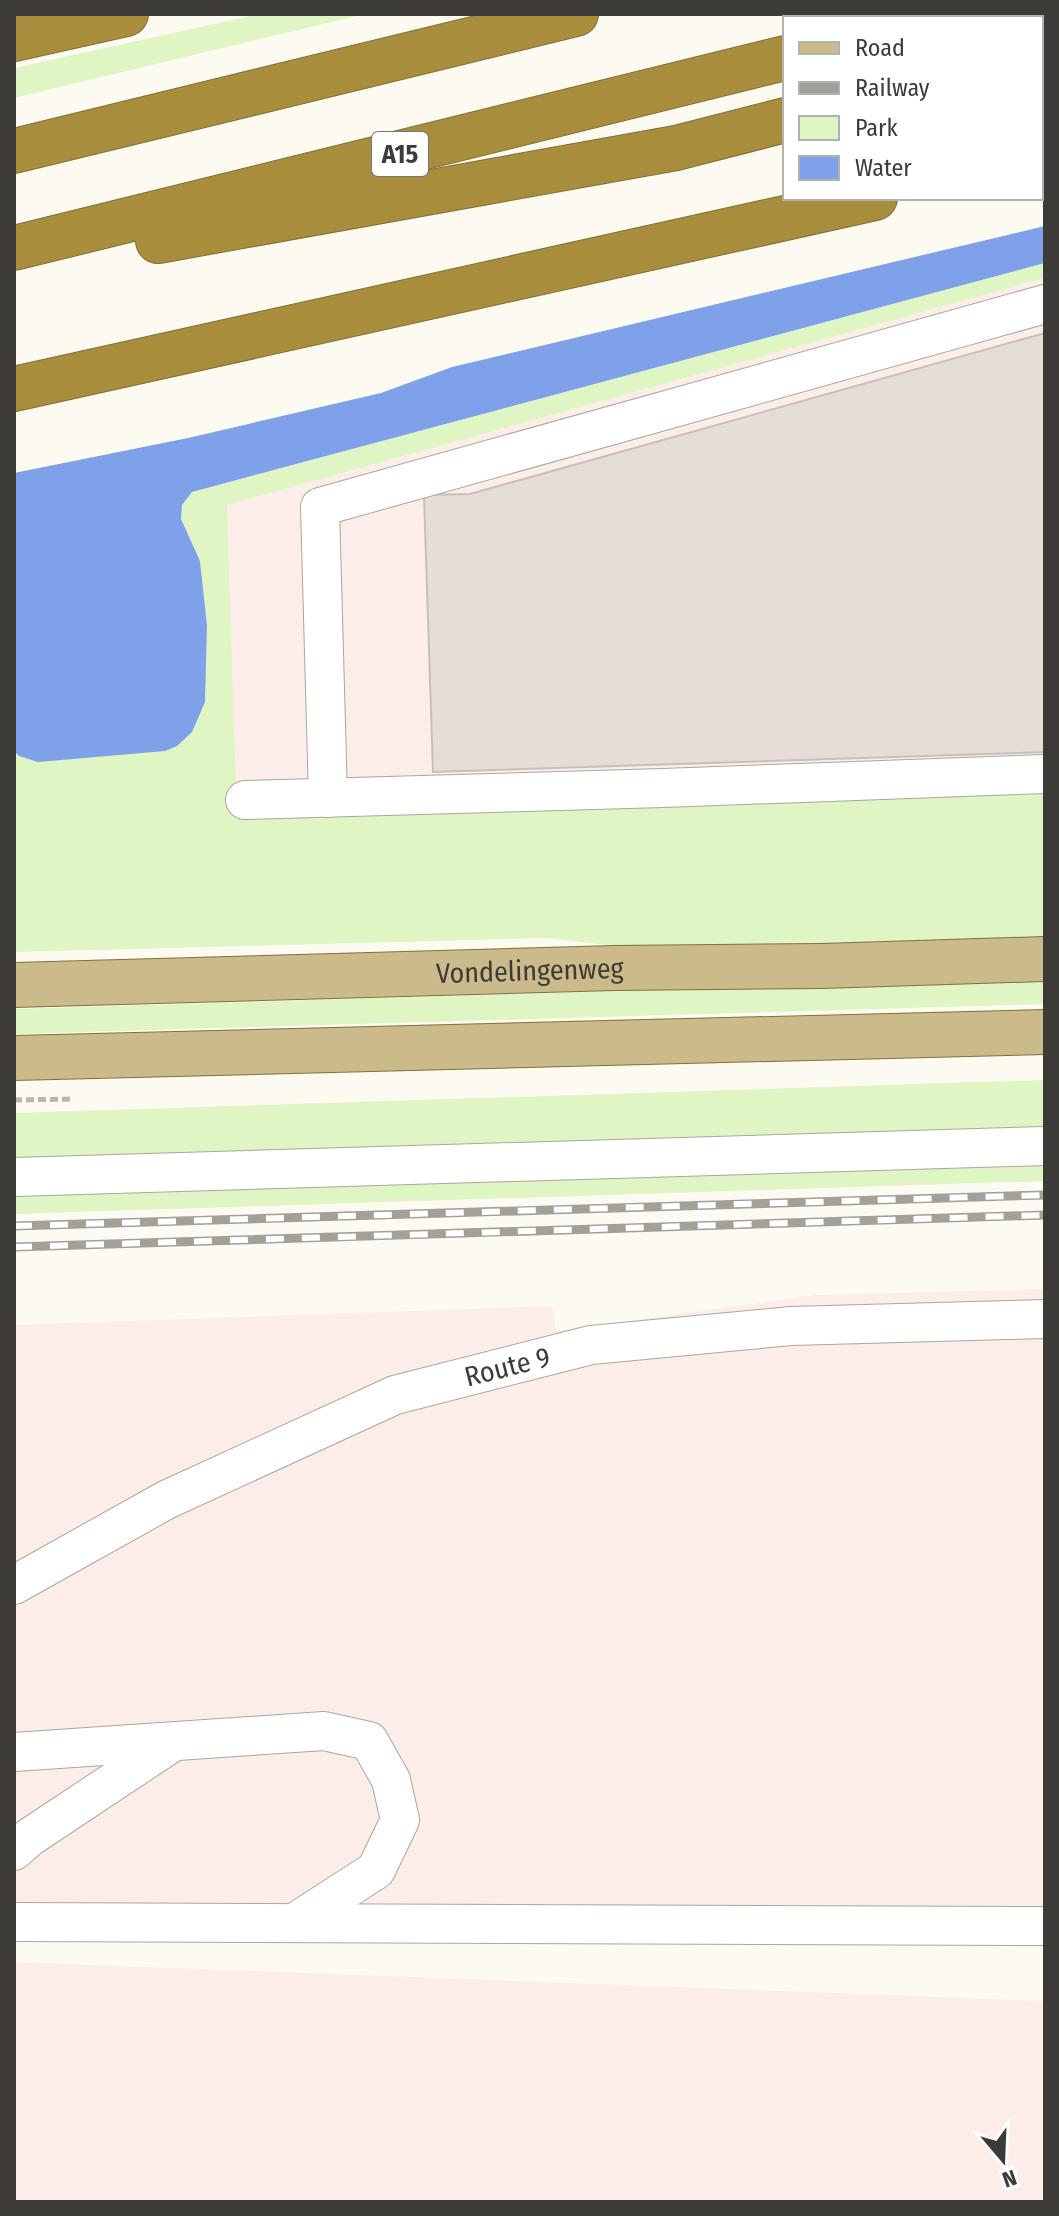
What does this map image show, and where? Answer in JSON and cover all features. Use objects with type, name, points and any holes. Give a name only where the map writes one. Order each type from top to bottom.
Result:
[{"type":"highway","points":[[14,39],[126,14]]},
{"type":"highway","points":[[14,151],[576,14]]},
{"type":"highway","name":"A15","points":[[14,248],[783,58]]},
{"type":"highway","name":"A15","points":[[14,267],[676,148],[783,121]]},
{"type":"highway","points":[[14,389],[866,200]]},
{"type":"main road","name":"Vondelingenweg","points":[[14,985],[1045,959]]},
{"type":"main road","points":[[14,1058],[1045,1032]]},
{"type":"lane","points":[[328,798],[320,507],[1045,304]]},
{"type":"lane","points":[[245,800],[1045,774]]},
{"type":"lane","points":[[14,1177],[1045,1146]]},
{"type":"lane","name":"Route 9","points":[[14,1585],[166,1500],[395,1395],[576,1348],[791,1326],[1045,1319]]},
{"type":"lane","points":[[14,1752],[324,1731],[369,1741],[391,1780],[400,1820],[376,1870],[294,1923]]},
{"type":"lane","points":[[14,1851],[30,1837],[175,1740]]},
{"type":"lane","points":[[14,1922],[1045,1926]]},
{"type":"shaded area","points":[[1045,278],[1045,788],[237,817],[227,505]]},
{"type":"shaded area","points":[[1045,1289],[1045,1930],[14,1923],[14,1325],[552,1306],[556,1331],[816,1295]]},
{"type":"shaded area","points":[[14,1962],[1045,2001],[1045,2202],[14,2202]]},
{"type":"green space","points":[[259,14],[365,14],[14,98],[14,68]]},
{"type":"green space","points":[[1045,263],[1045,278],[227,505],[237,817],[1045,788],[1045,939],[649,950],[547,938],[14,952],[14,751],[19,756],[205,702],[207,625],[200,561],[181,519],[182,505],[192,492]]},
{"type":"green space","points":[[1045,978],[1045,1004],[14,1034],[14,1009]]},
{"type":"green space","points":[[1045,1080],[1045,1137],[14,1169],[14,1113]]},
{"type":"green space","points":[[1045,1155],[1045,1181],[14,1214],[14,1186]]},
{"type":"water","points":[[1045,226],[1045,263],[192,492],[182,505],[181,519],[200,561],[207,625],[205,702],[192,732],[177,746],[165,751],[38,762],[19,756],[14,751],[14,473],[188,438],[381,393],[452,367]]},
{"type":"building","points":[[1045,333],[1045,752],[433,772],[424,495],[470,494]]},
{"type":"railway","points":[[14,1226],[1045,1195]]},
{"type":"railway","points":[[14,1247],[1045,1215]]}]
